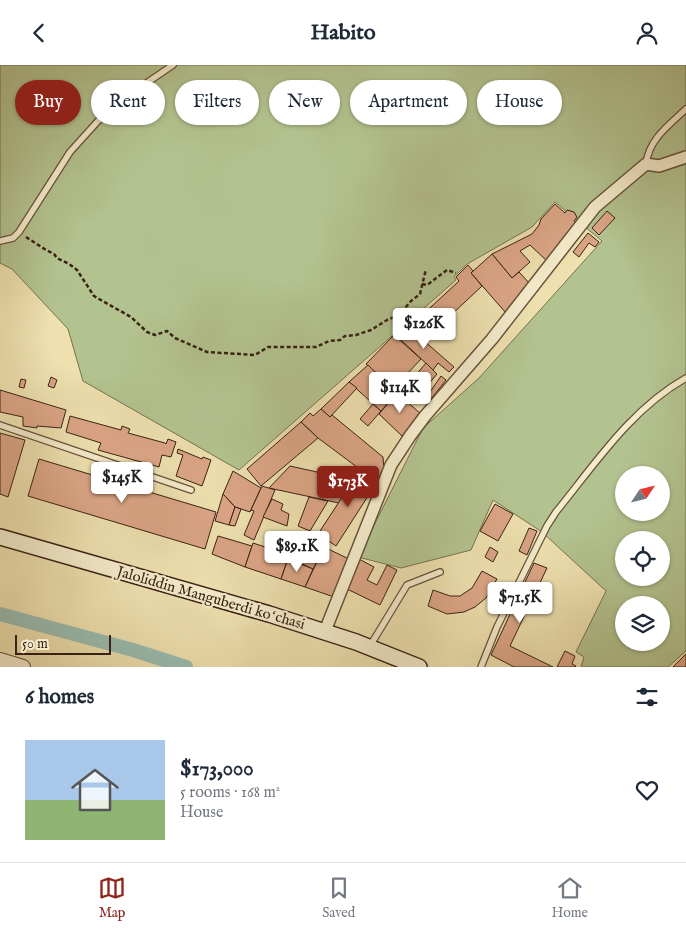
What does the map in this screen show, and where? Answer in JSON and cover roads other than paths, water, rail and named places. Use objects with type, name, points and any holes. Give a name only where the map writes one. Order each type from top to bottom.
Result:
[{"type":"main road","name":"Jaloliddin Manguberdi koʻchasi","points":[[0,537],[325,631],[418,667]]},
{"type":"street","points":[[325,631],[391,465],[425,416],[492,339],[595,207],[646,164],[659,166],[686,157]]},
{"type":"street","points":[[0,660],[23,667]]},
{"type":"lane","points":[[0,241],[12,238],[19,232],[70,152],[98,121],[123,99],[173,65]]},
{"type":"lane","points":[[646,164],[647,154],[657,137],[686,109]]},
{"type":"lane","points":[[481,667],[497,627],[547,526],[556,512],[627,425],[655,399],[686,378]]},
{"type":"lane","points":[[0,425],[191,490]]},
{"type":"lane","points":[[369,647],[407,585],[440,572]]},
{"type":"waterway","points":[[0,614],[133,650],[186,667]]}]
